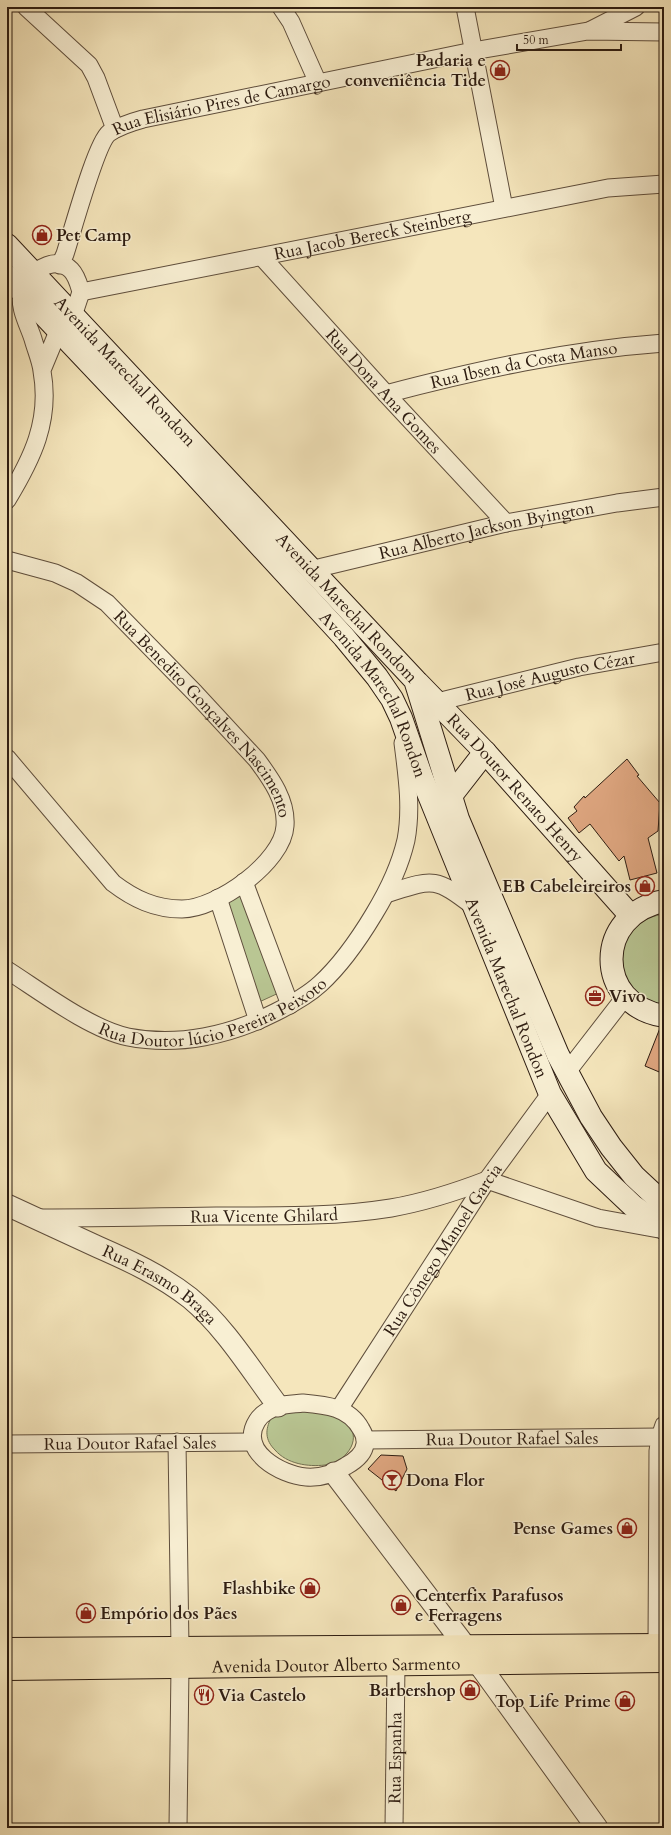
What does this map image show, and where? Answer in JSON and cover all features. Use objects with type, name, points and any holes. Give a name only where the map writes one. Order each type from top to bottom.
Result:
[{"type":"main road","name":"Avenida Marechal Rondom","points":[[7,245],[72,311],[310,570],[415,680],[450,797],[470,850],[567,1072],[591,1117],[611,1147],[634,1176],[664,1204]]},
{"type":"main road","name":"Avenida Marechal Rondon","points":[[7,276],[22,292],[72,311],[377,677],[392,699],[401,718],[422,778],[550,1094],[596,1171],[633,1206],[664,1229]]},
{"type":"main road","name":"Rua Doutor Renato Henry","points":[[415,680],[485,752],[630,915]]},
{"type":"main road","points":[[450,797],[485,752]]},
{"type":"main road","points":[[664,901],[646,905],[630,915],[619,929],[614,940],[612,946],[611,964],[616,982],[625,997],[637,1007],[652,1014],[664,1016]]},
{"type":"main road","name":"Avenida Doutor Alberto Sarmento","points":[[7,1649],[180,1657],[396,1664],[472,1655]]},
{"type":"main road","name":"Avenida Doutor Alberto Sarmento","points":[[7,1669],[180,1657],[472,1655],[662,1650]]},
{"type":"street","points":[[26,7],[89,65],[96,78],[115,129]]},
{"type":"street","points":[[281,7],[294,29],[318,83]]},
{"type":"street","points":[[465,7],[504,208]]},
{"type":"street","points":[[588,31],[636,7]]},
{"type":"street","name":"Rua Elisiário Pires de Camargo","points":[[60,265],[99,151],[109,134],[115,129],[143,119],[473,51],[588,31],[664,32]]},
{"type":"street","name":"Rua Jacob Bereck Steinberg","points":[[72,311],[262,257],[608,188],[664,184]]},
{"type":"street","name":"Rua Dona Ana Gomes","points":[[262,257],[386,394],[506,523]]},
{"type":"street","points":[[7,500],[28,462],[41,430],[44,400],[42,370],[23,309],[22,292],[33,273],[49,265],[60,265],[73,272],[72,311],[42,370]]},
{"type":"street","name":"Rua Ibsen da Costa Manso","points":[[386,394],[474,372],[533,360],[579,352],[664,343]]},
{"type":"street","name":"Rua Alberto Jackson Byington","points":[[310,570],[506,523],[617,503],[664,497]]},
{"type":"street","name":"Rua Benedito Gonçalves Nascimento","points":[[7,560],[55,573],[78,583],[107,603],[195,693],[257,760],[270,777],[284,809],[285,825],[283,840],[263,867],[244,882],[218,898],[203,905],[184,909],[163,908],[145,903],[128,894],[113,882],[7,758]]},
{"type":"street","name":"Rua José Augusto Cézar","points":[[436,702],[580,667],[664,652]]},
{"type":"street","name":"Rua Doutor lúcio Pereira Peixoto","points":[[7,970],[84,1019],[106,1030],[127,1037],[159,1040],[217,1036],[258,1021],[308,994],[331,974],[350,951],[386,894],[405,842],[409,818],[408,787],[401,718]]},
{"type":"street","points":[[244,882],[290,1005]]},
{"type":"street","points":[[386,894],[430,882],[452,890],[473,906]]},
{"type":"street","points":[[218,898],[258,1021]]},
{"type":"street","points":[[567,1072],[625,997]]},
{"type":"street","name":"Rua Cônego Manoel Garcia","points":[[339,1409],[487,1180],[550,1094]]},
{"type":"street","points":[[487,1180],[598,1218],[664,1229]]},
{"type":"street","name":"Rua Vicente Ghilard","points":[[37,1218],[247,1216],[360,1211],[391,1208],[424,1201],[458,1191],[487,1180]]},
{"type":"street","name":"Rua Erasmo Braga","points":[[7,1205],[140,1266],[167,1281],[191,1299],[226,1336],[278,1406]]},
{"type":"street","points":[[303,1403],[319,1404],[339,1409],[347,1413],[357,1422],[365,1440],[364,1448],[360,1455],[334,1473],[306,1477],[283,1472],[262,1458],[253,1442],[253,1427],[260,1417],[278,1406],[303,1403]]},
{"type":"street","points":[[662,1431],[658,1451],[662,1650]]},
{"type":"street","name":"Rua Doutor Rafael Sales","points":[[365,1440],[662,1431]]},
{"type":"street","points":[[177,1442],[180,1657],[178,1828]]},
{"type":"street","name":"Rua Doutor Rafael Sales","points":[[7,1444],[253,1442]]},
{"type":"street","points":[[334,1473],[472,1655],[597,1828]]},
{"type":"street","name":"Rua Espanha","points":[[394,1828],[396,1664]]},
{"type":"green space","points":[[247,893],[283,991],[257,1003],[224,903]]},
{"type":"green space","points":[[664,914],[664,1006],[643,999],[630,986],[624,973],[622,960],[624,948],[629,936],[637,926],[649,918]]},
{"type":"green space","points":[[315,1408],[337,1416],[348,1424],[352,1431],[353,1437],[349,1450],[345,1456],[339,1460],[325,1465],[298,1464],[285,1459],[269,1442],[267,1431],[271,1418],[285,1411]]},
{"type":"building","points":[[627,759],[639,775],[637,776],[660,803],[658,831],[648,838],[657,873],[630,880],[624,856],[619,861],[590,824],[579,833],[568,818],[577,811],[574,807],[584,796],[585,798]]},
{"type":"building","points":[[660,1028],[664,1028],[664,1074],[645,1066]]},
{"type":"building","name":"Dona Flor","points":[[381,1455],[403,1456],[407,1469],[396,1491],[368,1469]]},
{"type":"place","name":"Padaria e conveniência Tide","points":[[500,70]]},
{"type":"place","name":"Pet Camp","points":[[42,235]]},
{"type":"place","name":"EB Cabeleireiros","points":[[645,886]]},
{"type":"place","name":"Vivo","points":[[595,996]]},
{"type":"place","name":"Dona Flor","points":[[392,1480]]},
{"type":"place","name":"Pense Games","points":[[627,1528]]},
{"type":"place","name":"Flashbike","points":[[310,1588]]},
{"type":"place","name":"Centerfix Parafusos e Ferragens","points":[[401,1605]]},
{"type":"place","name":"Empório dos Pães","points":[[86,1613]]},
{"type":"place","name":"Barbershop","points":[[470,1690]]},
{"type":"place","name":"Via Castelo","points":[[204,1695]]},
{"type":"place","name":"Top Life Prime","points":[[625,1701]]}]
